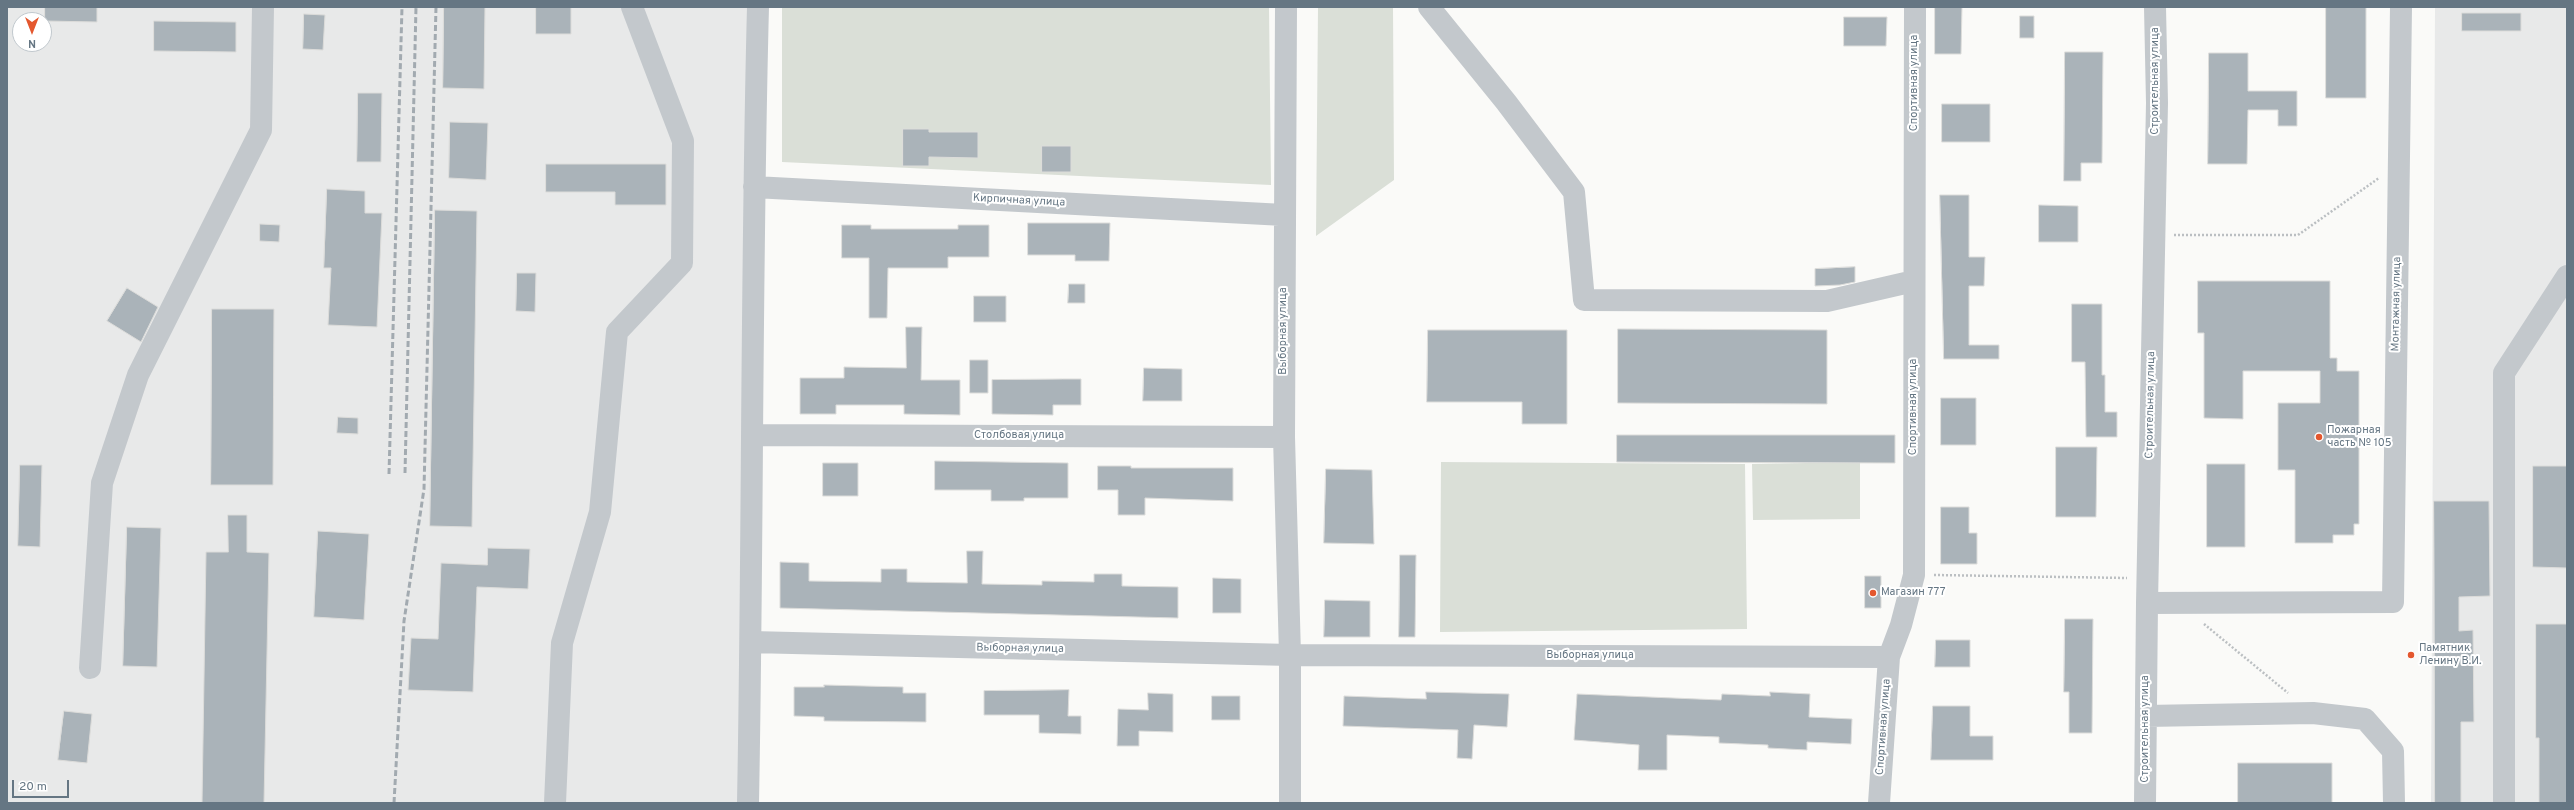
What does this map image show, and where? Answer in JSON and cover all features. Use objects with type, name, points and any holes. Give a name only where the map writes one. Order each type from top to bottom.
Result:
[{"type":"street","points":[[90,668],[102,484],[138,375],[261,130],[264,7]]},
{"type":"street","points":[[555,803],[562,643],[600,512],[617,332],[682,263],[683,141],[632,7]]},
{"type":"street","points":[[748,803],[754,435],[754,187],[758,7]]},
{"type":"street","name":"Выборная улица","points":[[1286,7],[1284,437],[1290,655],[1290,803]]},
{"type":"street","points":[[1429,7],[1506,102],[1574,192],[1584,300],[1828,301],[1914,281]]},
{"type":"street","name":"Спортивная улица","points":[[1878,803],[1890,657],[1901,625],[1914,575],[1915,7]]},
{"type":"street","name":"Строительная улица","points":[[2145,803],[2147,578],[2157,103],[2155,7]]},
{"type":"street","name":"Монтажная улица","points":[[2147,603],[2393,602],[2401,7]]},
{"type":"street","name":"Кирпичная улица","points":[[754,187],[1284,215]]},
{"type":"street","points":[[2504,803],[2504,373],[2567,276]]},
{"type":"street","name":"Столбовая улица","points":[[754,435],[1284,437]]},
{"type":"street","name":"Выборная улица","points":[[751,642],[1290,655],[1890,657]]},
{"type":"street","points":[[2146,716],[2313,713],[2365,719],[2394,751],[2394,803]]},
{"type":"path","points":[[2155,235],[2298,235],[2399,164]]},
{"type":"path","points":[[1914,575],[2147,578]]},
{"type":"path","points":[[2203,623],[2313,713]]},
{"type":"shaded area","points":[[7,7],[754,7],[744,803],[7,803]]},
{"type":"shaded area","points":[[782,7],[1269,7],[1271,185],[782,162]]},
{"type":"shaded area","points":[[1318,7],[1393,7],[1394,180],[1316,236]]},
{"type":"shaded area","points":[[2435,7],[2567,7],[2567,803],[2431,803]]},
{"type":"shaded area","points":[[1441,462],[1745,464],[1747,629],[1440,632]]},
{"type":"shaded area","points":[[1860,462],[1860,519],[1753,520],[1752,464]]},
{"type":"building","points":[[45,7],[97,7],[97,22],[52,21],[52,12],[45,12]]},
{"type":"building","points":[[444,7],[485,7],[484,89],[443,88]]},
{"type":"building","points":[[536,7],[571,7],[571,34],[536,34]]},
{"type":"building","points":[[1935,7],[1962,7],[1961,54],[1935,54]]},
{"type":"building","points":[[2326,7],[2366,7],[2366,98],[2326,98]]},
{"type":"building","points":[[2462,13],[2521,13],[2521,31],[2462,31]]},
{"type":"building","points":[[304,14],[325,15],[323,50],[303,49]]},
{"type":"building","points":[[2020,16],[2034,16],[2034,38],[2020,38]]},
{"type":"building","points":[[1844,17],[1887,17],[1886,46],[1844,46]]},
{"type":"building","points":[[154,21],[236,22],[236,52],[154,51]]},
{"type":"building","points":[[2065,52],[2103,52],[2102,163],[2081,163],[2081,181],[2064,181]]},
{"type":"building","points":[[2209,53],[2248,53],[2248,91],[2297,91],[2297,126],[2278,126],[2278,110],[2248,110],[2247,164],[2208,164]]},
{"type":"building","points":[[358,93],[382,93],[381,162],[357,162]]},
{"type":"building","points":[[1942,104],[1990,104],[1990,142],[1942,142]]},
{"type":"building","points":[[450,122],[488,123],[486,180],[449,178]]},
{"type":"building","points":[[903,129],[929,129],[929,132],[978,132],[978,158],[929,157],[929,166],[903,166]]},
{"type":"building","points":[[1042,146],[1071,146],[1071,172],[1042,172]]},
{"type":"building","points":[[546,164],[666,164],[666,205],[615,205],[615,192],[546,192]]},
{"type":"building","points":[[327,189],[365,191],[365,213],[382,213],[377,327],[328,325],[331,268],[324,268]]},
{"type":"building","points":[[1940,195],[1969,195],[1969,257],[1985,257],[1984,286],[1969,286],[1969,345],[1999,345],[1999,359],[1944,359]]},
{"type":"building","points":[[2039,205],[2078,206],[2078,242],[2039,242]]},
{"type":"building","points":[[435,210],[477,211],[472,527],[430,526]]},
{"type":"building","points":[[1028,223],[1110,223],[1109,261],[1075,261],[1075,255],[1028,255]]},
{"type":"building","points":[[260,224],[280,225],[279,242],[260,241]]},
{"type":"building","points":[[842,225],[871,225],[871,229],[958,229],[958,225],[989,225],[989,257],[948,257],[948,268],[888,268],[887,318],[869,318],[869,258],[842,258]]},
{"type":"building","points":[[1855,267],[1855,282],[1840,285],[1815,286],[1815,269]]},
{"type":"building","points":[[517,273],[536,273],[535,312],[516,311]]},
{"type":"building","points":[[2198,281],[2330,281],[2330,358],[2337,358],[2337,371],[2359,371],[2359,524],[2354,524],[2354,535],[2333,535],[2333,543],[2295,543],[2295,470],[2278,470],[2278,403],[2320,403],[2320,371],[2243,371],[2243,419],[2204,418],[2204,333],[2198,333]]},
{"type":"building","points":[[1069,284],[1085,284],[1085,303],[1068,303]]},
{"type":"building","points":[[127,288],[158,307],[141,342],[107,321]]},
{"type":"building","points":[[974,296],[1006,296],[1006,322],[974,322]]},
{"type":"building","points":[[2072,304],[2102,304],[2102,375],[2105,375],[2105,412],[2117,412],[2117,437],[2086,437],[2085,362],[2072,362]]},
{"type":"building","points":[[212,309],[274,309],[273,485],[211,485]]},
{"type":"building","points":[[906,327],[922,327],[921,380],[960,380],[960,415],[904,414],[904,405],[836,405],[836,414],[800,414],[800,378],[844,378],[844,367],[906,368]]},
{"type":"building","points":[[1618,329],[1827,330],[1827,404],[1618,403]]},
{"type":"building","points":[[1428,330],[1567,330],[1567,424],[1522,424],[1522,402],[1427,402]]},
{"type":"building","points":[[970,360],[988,360],[988,393],[970,393]]},
{"type":"building","points":[[1144,368],[1182,369],[1182,401],[1143,401]]},
{"type":"building","points":[[1081,379],[1081,405],[1053,405],[1053,415],[992,414],[992,380]]},
{"type":"building","points":[[1941,398],[1976,398],[1976,445],[1941,445]]},
{"type":"building","points":[[338,417],[358,418],[358,434],[337,433]]},
{"type":"building","points":[[1617,435],[1895,435],[1895,463],[1617,462]]},
{"type":"building","points":[[2056,447],[2097,447],[2096,517],[2056,517]]},
{"type":"building","points":[[935,461],[1068,463],[1068,498],[1024,498],[1024,501],[991,501],[991,490],[935,490]]},
{"type":"building","points":[[823,463],[858,463],[858,496],[823,496]]},
{"type":"building","points":[[2207,464],[2245,464],[2245,547],[2207,547]]},
{"type":"building","points":[[20,465],[42,465],[40,547],[18,546]]},
{"type":"building","points":[[1098,466],[1131,466],[1131,468],[1233,468],[1233,501],[1145,498],[1145,515],[1118,515],[1118,490],[1098,490]]},
{"type":"building","points":[[2533,466],[2567,466],[2567,568],[2533,567]]},
{"type":"building","points":[[1326,469],[1372,470],[1374,544],[1324,543]]},
{"type":"building","points":[[2434,501],[2489,501],[2490,596],[2459,597],[2459,631],[2473,630],[2474,722],[2461,722],[2461,803],[2435,803]]},
{"type":"building","points":[[1941,507],[1969,507],[1969,533],[1977,533],[1977,564],[1941,564]]},
{"type":"building","points":[[228,515],[247,515],[247,552],[269,553],[264,803],[202,803],[206,552],[228,552]]},
{"type":"building","points":[[127,527],[161,528],[157,667],[123,666]]},
{"type":"building","points":[[318,531],[369,534],[364,620],[314,617]]},
{"type":"building","points":[[488,548],[530,549],[528,589],[477,587],[473,692],[408,690],[411,638],[438,639],[441,563],[487,565]]},
{"type":"building","points":[[967,551],[983,551],[982,584],[1042,585],[1042,581],[1094,582],[1094,574],[1122,574],[1122,586],[1178,587],[1178,618],[780,608],[780,562],[809,563],[809,581],[881,582],[881,569],[907,569],[907,582],[967,583]]},
{"type":"building","points":[[1400,555],[1416,555],[1415,637],[1399,637]]},
{"type":"building","points":[[1865,576],[1881,576],[1881,608],[1865,608]]},
{"type":"building","points":[[1213,578],[1241,579],[1241,613],[1213,613]]},
{"type":"building","points":[[1325,600],[1370,601],[1370,637],[1324,637]]},
{"type":"building","points":[[2065,619],[2093,619],[2092,733],[2069,733],[2069,692],[2064,692]]},
{"type":"building","points":[[2536,624],[2567,624],[2567,803],[2539,803],[2539,738],[2536,738]]},
{"type":"building","points":[[1936,640],[1970,640],[1970,667],[1935,667]]},
{"type":"building","points":[[824,685],[903,687],[903,693],[926,693],[926,722],[824,721],[824,717],[794,716],[794,687],[824,687]]},
{"type":"building","points":[[1069,690],[1068,716],[1081,716],[1081,734],[1039,733],[1039,715],[984,715],[984,691]]},
{"type":"building","points":[[1426,692],[1509,694],[1507,727],[1474,725],[1472,759],[1457,758],[1458,730],[1343,726],[1344,696],[1426,699]]},
{"type":"building","points":[[1770,692],[1810,694],[1809,717],[1852,719],[1851,744],[1807,742],[1807,750],[1768,748],[1768,745],[1719,743],[1719,737],[1667,735],[1667,770],[1638,770],[1639,745],[1574,740],[1577,694],[1721,700],[1722,694],[1770,696]]},
{"type":"building","points":[[1148,693],[1173,694],[1173,732],[1139,731],[1139,746],[1117,746],[1118,709],[1148,710]]},
{"type":"building","points":[[1212,696],[1240,696],[1240,720],[1212,720]]},
{"type":"building","points":[[1933,706],[1970,706],[1970,736],[1993,736],[1993,760],[1931,760]]},
{"type":"building","points":[[64,711],[92,714],[87,763],[58,760]]},
{"type":"building","points":[[2238,763],[2332,763],[2332,803],[2238,803]]},
{"type":"railway","points":[[389,474],[402,7]]},
{"type":"railway","points":[[405,473],[416,7]]},
{"type":"railway","points":[[394,803],[404,621],[424,489],[436,7]]},
{"type":"place","name":"Пожарная часть № 105","points":[[2319,437]]},
{"type":"place","name":"Магазин 777","points":[[1873,593]]},
{"type":"place","name":"Памятник Ленину В.И.","points":[[2411,655]]}]
